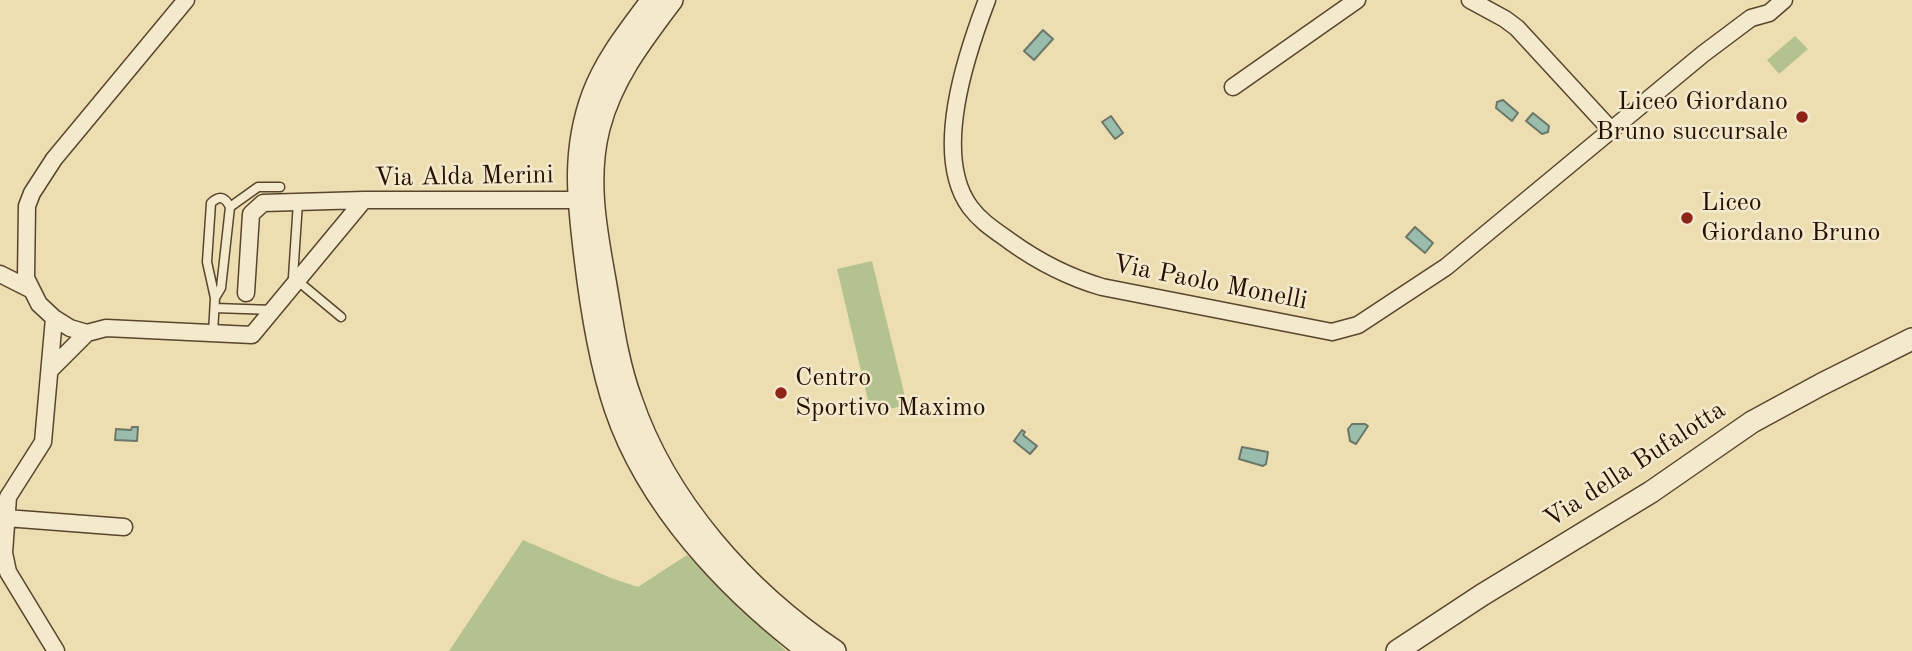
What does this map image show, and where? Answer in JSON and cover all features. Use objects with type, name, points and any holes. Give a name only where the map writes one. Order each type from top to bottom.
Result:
[{"type":"street","points":[[87,333],[54,318],[39,304],[30,289],[26,278],[25,257],[27,206],[32,193],[54,159],[186,0]]},
{"type":"street","points":[[652,0],[622,39],[594,93],[579,152],[585,200],[586,270],[604,372],[616,410],[654,488],[698,546],[754,605],[808,651]]},
{"type":"street","points":[[673,0],[627,62],[609,98],[599,128],[585,200],[601,260],[625,382],[658,461],[696,519],[739,568],[782,610],[835,651]]},
{"type":"street","name":"Via Paolo Monelli","points":[[987,0],[954,116],[952,152],[960,190],[977,216],[1021,249],[1067,276],[1102,287],[1320,330],[1347,330],[1381,311],[1446,267],[1751,18],[1769,13],[1784,0]]},
{"type":"street","points":[[1233,87],[1357,0]]},
{"type":"street","points":[[1469,0],[1517,28],[1611,130]]},
{"type":"street","points":[[1751,18],[1764,0]]},
{"type":"street","points":[[246,293],[251,214],[263,203],[364,200]]},
{"type":"street","name":"Via Alda Merini","points":[[213,334],[252,335],[364,200],[585,200]]},
{"type":"street","points":[[0,274],[30,289]]},
{"type":"street","points":[[54,318],[43,442],[10,491],[6,519],[5,566],[57,651]]},
{"type":"street","points":[[50,370],[87,333],[106,328],[213,334]]},
{"type":"street","name":"Via della Bufalotta","points":[[1397,651],[1482,595],[1651,492],[1752,422],[1912,339]]},
{"type":"street","points":[[6,519],[124,527]]},
{"type":"lane","points":[[230,207],[258,187],[280,187]]},
{"type":"lane","points":[[213,334],[215,298],[207,262],[211,204],[222,198],[230,207],[221,288],[215,298]]},
{"type":"lane","points":[[298,202],[292,277],[341,317]]},
{"type":"lane","points":[[215,308],[273,310]]},
{"type":"green space","points":[[1795,36],[1808,49],[1779,74],[1767,60]]},
{"type":"green space","points":[[872,261],[907,405],[871,413],[837,269]]},
{"type":"green space","points":[[523,540],[638,587],[687,555],[786,651],[449,651]]},
{"type":"shaded area","points":[[1043,30],[1053,39],[1034,60],[1024,51]]},
{"type":"shaded area","points":[[1503,100],[1518,113],[1512,121],[1496,108],[1497,102]]},
{"type":"shaded area","points":[[1533,113],[1549,126],[1548,132],[1542,134],[1526,121]]},
{"type":"shaded area","points":[[1111,116],[1123,133],[1115,139],[1102,122]]},
{"type":"shaded area","points":[[1415,227],[1433,243],[1425,253],[1406,237]]},
{"type":"shaded area","points":[[1352,424],[1368,426],[1356,444],[1350,441],[1348,429]]},
{"type":"shaded area","points":[[132,427],[138,427],[137,441],[115,440],[116,429],[131,430]]},
{"type":"shaded area","points":[[1022,430],[1025,432],[1023,435],[1037,446],[1030,454],[1014,441]]},
{"type":"shaded area","points":[[1242,447],[1268,452],[1266,464],[1263,466],[1239,459]]},
{"type":"place","name":"Liceo Giordano Bruno succursale","points":[[1802,117]]},
{"type":"place","name":"Liceo Giordano Bruno","points":[[1687,218]]},
{"type":"place","name":"Centro Sportivo Maximo","points":[[781,393]]}]
